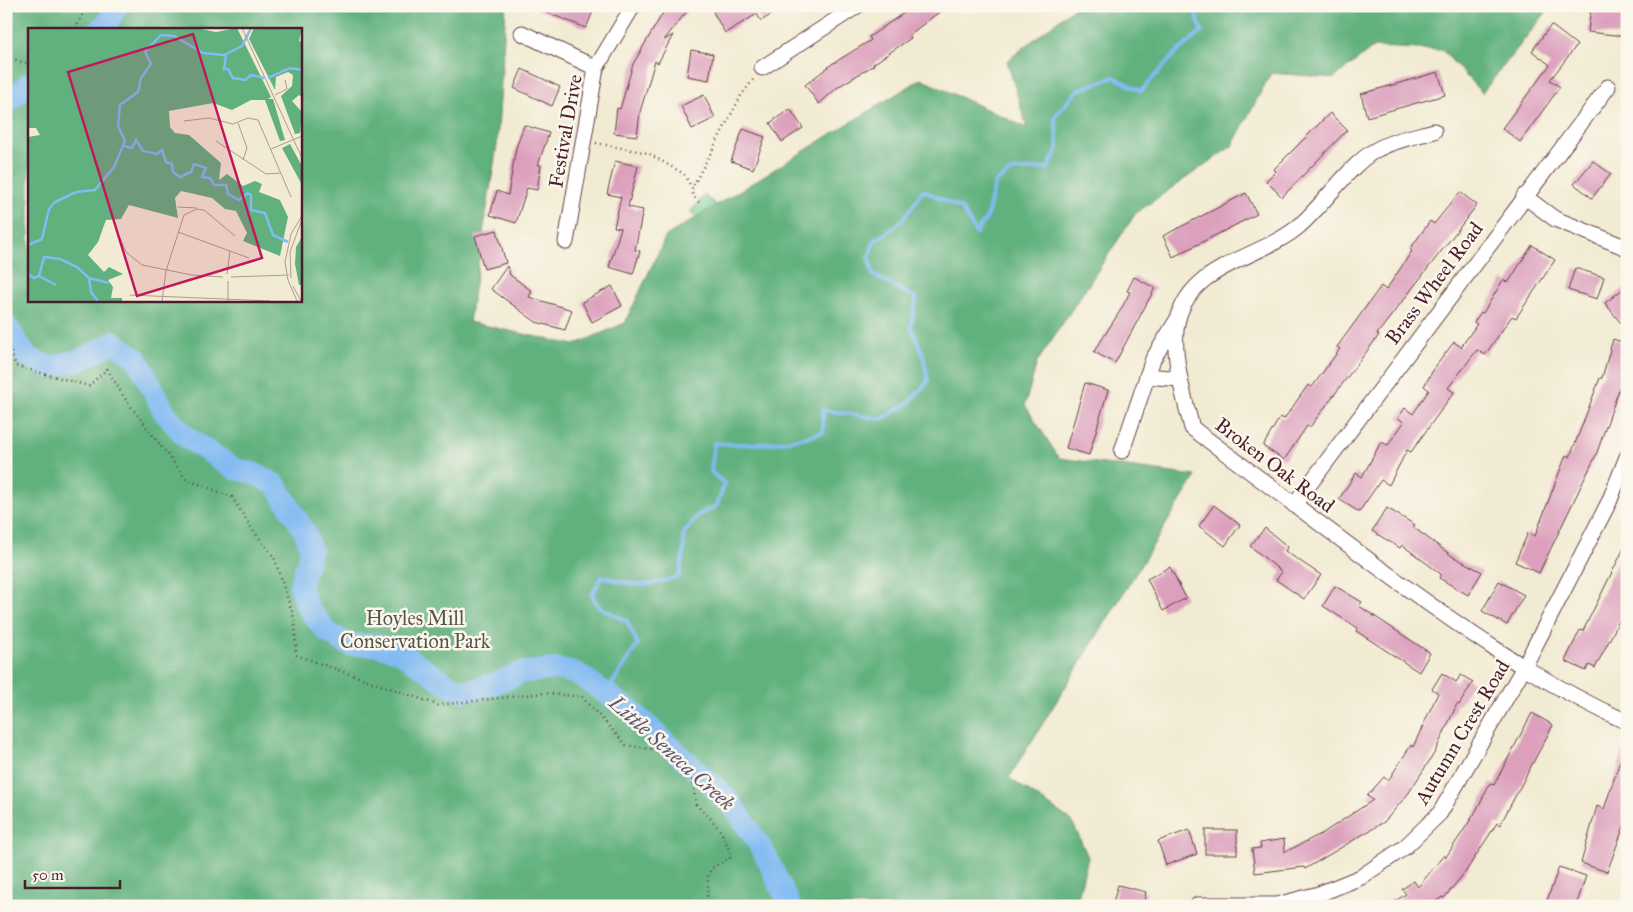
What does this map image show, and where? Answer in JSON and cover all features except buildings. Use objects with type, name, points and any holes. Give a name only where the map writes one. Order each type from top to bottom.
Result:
[{"type":"street","name":"Festival Drive","points":[[566,242],[596,68],[633,6]]},
{"type":"street","points":[[762,68],[857,6]]},
{"type":"street","points":[[522,33],[596,68]]},
{"type":"street","name":"Brass Wheel Road","points":[[1294,505],[1524,196],[1608,87]]},
{"type":"street","name":"Broken Oak Road","points":[[1434,131],[1376,150],[1362,161],[1308,218],[1281,240],[1210,274],[1197,285],[1184,303],[1178,319],[1176,334],[1180,379],[1192,428],[1446,617],[1524,667],[1600,710],[1627,722]]},
{"type":"street","points":[[1524,196],[1555,219],[1627,248]]},
{"type":"street","points":[[1122,451],[1153,359],[1178,319]]},
{"type":"street","points":[[1147,376],[1180,379]]},
{"type":"street","name":"Autumn Crest Road","points":[[1198,905],[1277,906],[1320,894],[1361,877],[1405,846],[1440,812],[1524,667],[1609,502],[1627,457]]},
{"type":"path","points":[[76,28],[85,10],[92,6]]},
{"type":"path","points":[[6,61],[12,59],[28,64]]},
{"type":"path","points":[[692,188],[741,96],[762,68]]},
{"type":"path","points":[[583,142],[648,153],[684,174],[692,188],[693,196],[699,202]]},
{"type":"path","points":[[6,338],[16,366],[88,386],[107,369],[126,400],[186,479],[232,497],[252,530],[274,557],[295,621],[296,655],[438,705],[544,693],[582,697],[626,745],[670,752],[692,782],[696,806],[714,822],[729,848],[730,859],[715,864],[709,871],[708,898],[704,906]]},
{"type":"green space","name":"Hoyles Mill Conservation Park","points":[[6,6],[506,6],[497,145],[469,322],[574,345],[625,323],[666,236],[921,79],[1027,128],[1007,61],[1076,6],[1551,6],[1482,93],[1442,50],[1374,47],[1334,78],[1271,73],[1232,146],[1136,213],[1037,362],[1025,405],[1059,458],[1196,476],[1009,778],[1072,821],[1088,857],[1076,906],[6,906]]},
{"type":"green space","points":[[704,195],[727,214],[713,231],[690,213]]},
{"type":"waterway","name":"Little Seneca Creek","points":[[102,28],[106,25],[117,6]]},
{"type":"waterway","points":[[606,693],[638,644],[627,621],[599,607],[592,595],[602,576],[641,585],[658,583],[679,576],[684,550],[683,535],[698,515],[716,506],[725,484],[711,472],[714,443],[783,442],[810,436],[823,432],[823,410],[882,419],[910,402],[928,381],[923,354],[911,327],[916,298],[873,275],[869,257],[874,241],[891,230],[903,219],[923,190],[962,209],[976,233],[987,217],[995,183],[1011,171],[1048,168],[1058,148],[1055,116],[1078,90],[1114,77],[1141,91],[1177,52],[1202,31],[1193,6]]},
{"type":"waterway","name":"Little Seneca Creek","points":[[6,104],[28,84]]},
{"type":"waterway","name":"Little Seneca Creek","points":[[6,325],[27,357],[49,367],[80,360],[114,342],[137,359],[165,413],[186,437],[235,469],[253,473],[276,485],[305,532],[311,550],[300,586],[307,607],[327,632],[349,645],[376,645],[398,651],[447,684],[463,691],[491,685],[523,672],[557,669],[578,674],[630,710],[730,801],[764,852],[790,906]]}]
